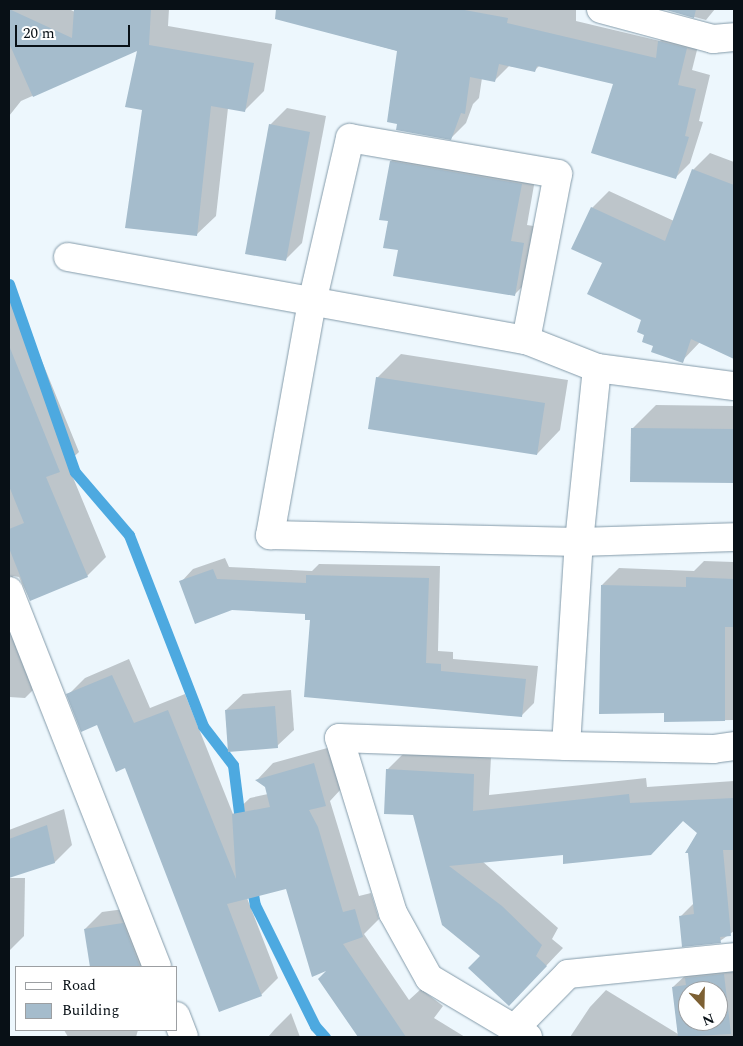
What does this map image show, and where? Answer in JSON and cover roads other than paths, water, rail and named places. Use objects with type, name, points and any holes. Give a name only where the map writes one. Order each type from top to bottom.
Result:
[{"type":"street","points":[[601,9],[713,39],[734,36]]},
{"type":"street","points":[[526,340],[558,174],[350,138],[312,302],[270,535],[579,542],[734,537]]},
{"type":"street","points":[[68,256],[526,340],[597,368],[734,386]]},
{"type":"street","points":[[566,746],[579,542],[597,368]]},
{"type":"street","points":[[9,591],[157,966]]},
{"type":"street","points":[[734,746],[713,748],[566,746],[339,738],[393,913],[429,978],[522,1032],[568,974],[734,957]]},
{"type":"street","points":[[178,1021],[184,1037]]},
{"type":"waterway","points":[[9,284],[75,472],[129,535],[203,726],[233,765],[241,828]]},
{"type":"waterway","points":[[251,883],[255,905],[315,1026],[325,1037]]}]
